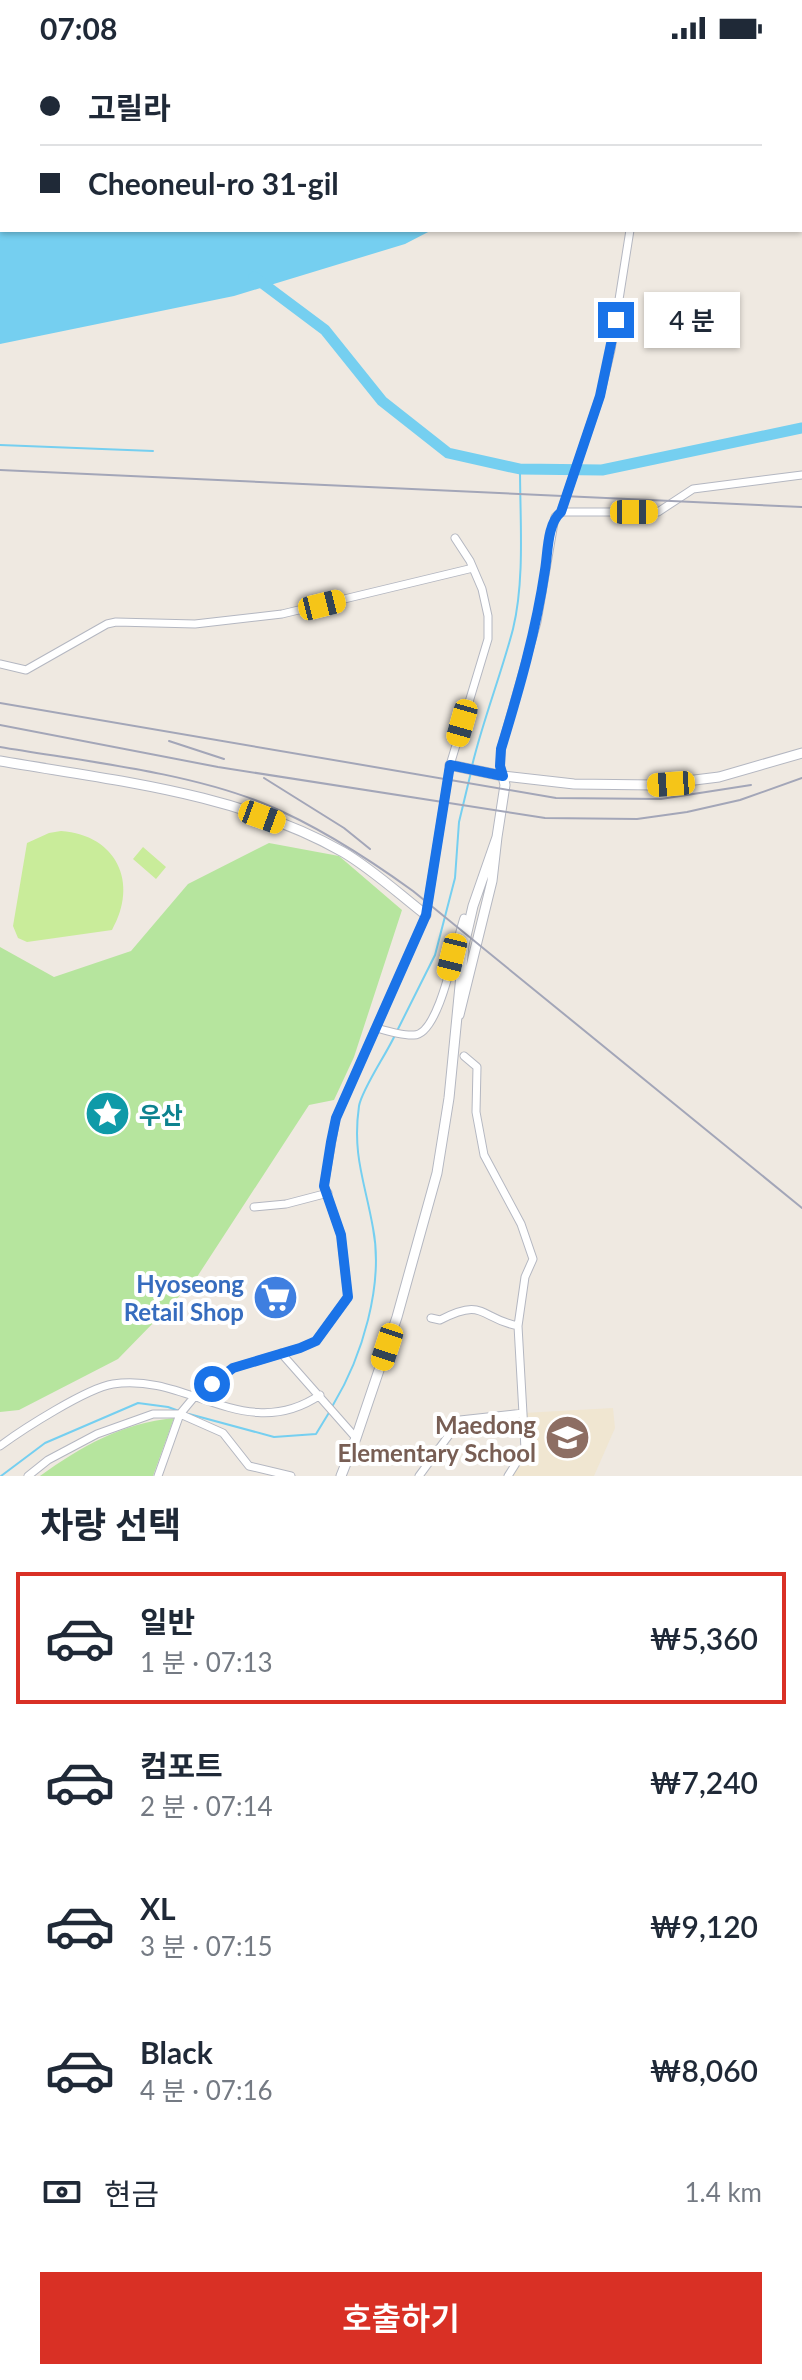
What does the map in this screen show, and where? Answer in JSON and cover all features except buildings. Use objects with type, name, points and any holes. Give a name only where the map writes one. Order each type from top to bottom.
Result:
[{"type":"street","points":[[341,1476],[397,1317],[437,1173],[459,1015],[492,881],[505,785],[498,775],[501,749],[537,622],[555,517],[561,512],[600,396],[611,350],[630,232]]},
{"type":"street","points":[[561,512],[658,512],[693,489],[802,475]]},
{"type":"street","points":[[158,1476],[180,1414],[193,1399],[233,1368],[300,1348],[322,1336],[348,1297],[341,1235],[324,1186],[336,1118],[381,1029],[426,915],[454,766],[488,639],[488,616],[473,568],[455,538]]},
{"type":"street","points":[[0,664],[22,670],[116,622],[195,624],[253,619],[473,568]]},
{"type":"street","points":[[454,766],[574,784],[688,783],[802,753]]},
{"type":"street","points":[[0,761],[208,797],[289,827],[342,851],[426,915]]},
{"type":"street","points":[[381,1029],[416,1036],[426,1030],[442,998],[464,918]]},
{"type":"street","points":[[464,1056],[477,1067],[476,1112],[484,1155],[521,1224],[533,1259],[525,1277],[518,1326],[525,1449],[508,1476]]},
{"type":"street","points":[[254,1207],[286,1204],[307,1196],[328,1193]]},
{"type":"street","points":[[431,1318],[440,1320],[479,1308],[518,1326]]},
{"type":"street","points":[[281,1353],[356,1438]]},
{"type":"street","points":[[0,1446],[109,1384],[163,1387],[226,1409],[276,1413],[320,1395]]},
{"type":"street","points":[[419,1476],[460,1420],[523,1413]]},
{"type":"street","points":[[28,1476],[48,1460],[97,1434],[153,1414],[180,1414],[223,1433],[249,1466],[291,1476]]},
{"type":"shaded area","name":"Maedong Elementary School","points":[[613,1408],[615,1428],[594,1476],[508,1476],[525,1449],[523,1413]]},
{"type":"green space","points":[[61,831],[80,834],[96,842],[118,864],[123,895],[120,912],[112,930],[27,942],[18,938],[13,926],[27,843]]},
{"type":"green space","points":[[269,843],[339,856],[402,910],[354,1057],[334,1100],[309,1105],[195,1280],[118,1359],[19,1410],[0,1412],[0,947],[54,977],[131,951],[188,884]]},
{"type":"green space","points":[[143,847],[166,867],[156,879],[133,859]]},
{"type":"green space","points":[[174,1418],[153,1476],[40,1476],[103,1438],[137,1425]]},
{"type":"water","points":[[0,232],[428,232],[405,244],[234,296],[0,344]]},
{"type":"waterway","points":[[254,277],[325,330],[382,401],[448,453],[520,469],[602,470],[802,428]]},
{"type":"waterway","points":[[0,445],[153,451]]},
{"type":"waterway","points":[[472,766],[517,610],[521,549],[520,469]]},
{"type":"waterway","points":[[398,1029],[435,955],[455,878],[459,822],[471,772]]},
{"type":"waterway","points":[[333,1405],[353,1365],[373,1296],[376,1250],[358,1154],[359,1106],[395,1035]]},
{"type":"waterway","points":[[1,1476],[45,1443],[138,1403],[179,1411]]},
{"type":"waterway","points":[[189,1414],[274,1437],[316,1434],[330,1411]]},
{"type":"railway","points":[[0,470],[802,507]]},
{"type":"railway","points":[[0,703],[556,798],[661,799],[751,785]]},
{"type":"railway","points":[[0,725],[218,767],[545,818],[637,819],[687,812],[740,800],[802,778]]},
{"type":"railway","points":[[169,741],[224,759]]},
{"type":"railway","points":[[0,747],[203,784],[265,804],[323,832],[413,891],[802,1208]]},
{"type":"railway","points":[[264,778],[344,828],[370,849]]},
{"type":"place","name":"우산","points":[[108,1114]]},
{"type":"place","name":"Hyoseong Retail Shop","points":[[275,1297]]},
{"type":"place","name":"Maedong Elementary School","points":[[567,1438]]},
{"type":"route","points":[[212,1384],[233,1368],[316,1341],[348,1297],[341,1235],[324,1186],[336,1118],[426,915],[450,765],[503,776],[501,749],[537,622],[555,517],[561,512],[600,396],[616,320]]}]
